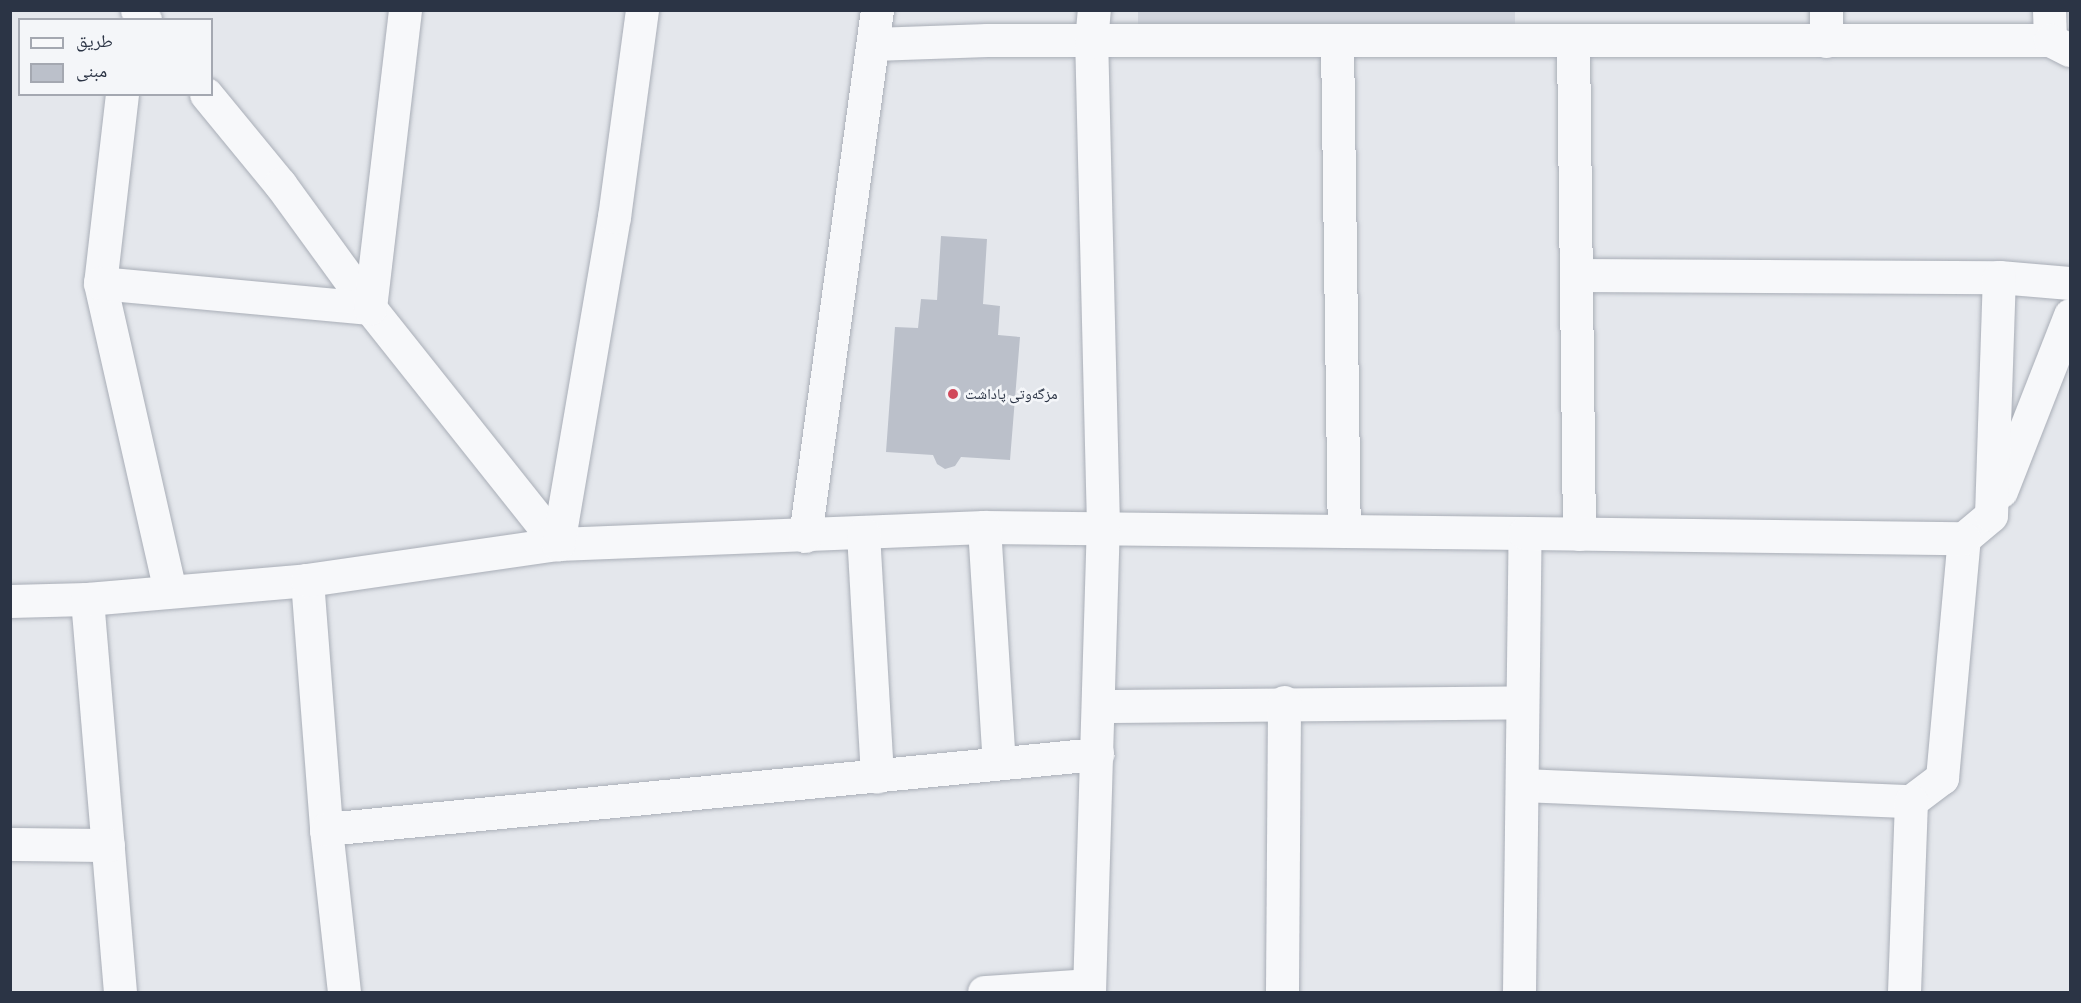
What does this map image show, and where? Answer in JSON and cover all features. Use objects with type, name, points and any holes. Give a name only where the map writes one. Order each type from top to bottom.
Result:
[{"type":"street","points":[[370,308],[405,10]]},
{"type":"street","points":[[558,544],[614,218],[642,10]]},
{"type":"street","points":[[805,536],[877,10]]},
{"type":"street","points":[[984,993],[1089,989],[1100,706],[1103,526],[1091,42],[1094,10]]},
{"type":"street","points":[[873,44],[987,40],[1573,42],[1826,26],[2056,33]]},
{"type":"street","points":[[1337,41],[1344,531]]},
{"type":"street","points":[[1573,42],[1579,534]]},
{"type":"street","points":[[122,96],[100,283],[170,591]]},
{"type":"street","points":[[208,96],[280,184],[370,308],[558,544]]},
{"type":"street","points":[[1576,275],[1999,277],[2070,283]]},
{"type":"street","points":[[1992,515],[1999,277]]},
{"type":"street","points":[[100,283],[370,308]]},
{"type":"street","points":[[10,601],[87,599],[307,580],[558,544],[805,536],[984,527],[1103,526],[1964,538],[1992,515],[2070,315]]},
{"type":"street","points":[[984,527],[999,763]]},
{"type":"street","points":[[863,533],[877,777]]},
{"type":"street","points":[[1519,993],[1521,702],[1526,533]]},
{"type":"street","points":[[1522,785],[1911,801],[1942,778],[1964,538]]},
{"type":"street","points":[[307,580],[326,829],[344,993]]},
{"type":"street","points":[[87,599],[120,993]]},
{"type":"street","points":[[1100,706],[1284,702],[1521,702]]},
{"type":"street","points":[[1282,993],[1284,702]]},
{"type":"street","points":[[326,829],[1097,754]]},
{"type":"street","points":[[1904,993],[1911,801]]},
{"type":"street","points":[[10,844],[108,846]]},
{"type":"shaded area","points":[[1138,10],[1515,10],[1515,27],[1138,27]]},
{"type":"building","name":"مزگەوتی پاداشت","points":[[941,236],[987,239],[983,304],[1000,306],[998,335],[1020,337],[1010,460],[961,457],[955,466],[945,469],[937,464],[933,455],[886,452],[895,327],[918,328],[921,299],[937,300]]},
{"type":"place","name":"مزگەوتی پاداشت","points":[[953,394]]}]
